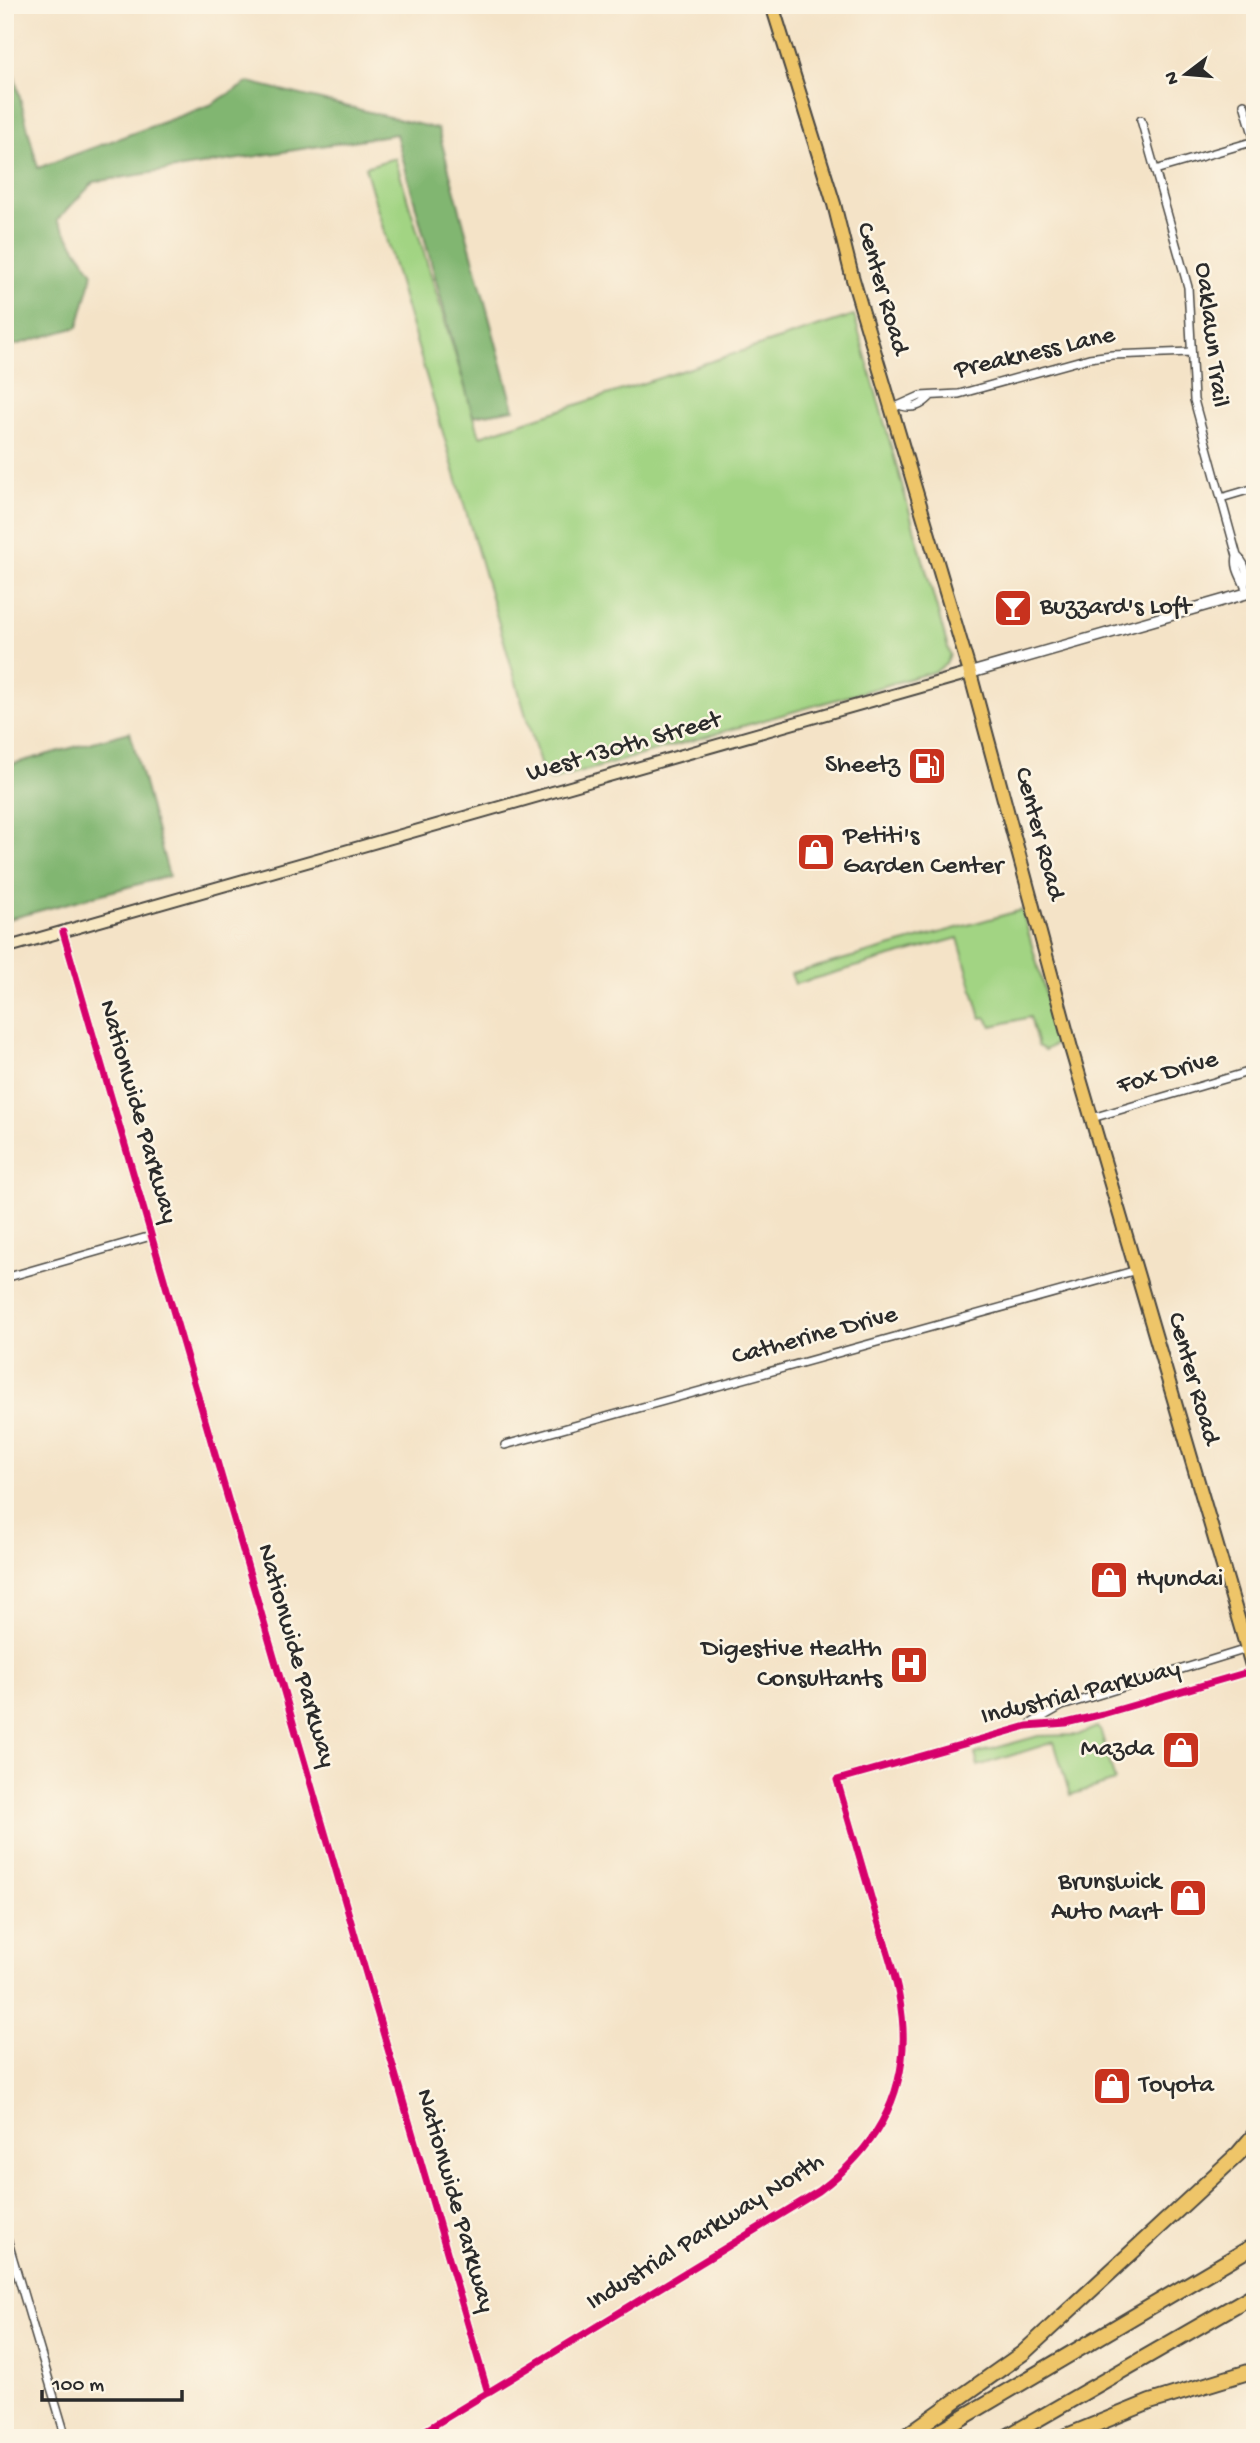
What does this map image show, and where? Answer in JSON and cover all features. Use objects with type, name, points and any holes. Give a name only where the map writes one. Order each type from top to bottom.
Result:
[{"type":"highway","points":[[903,2438],[1023,2353],[1238,2154],[1255,2134]]},
{"type":"highway","points":[[928,2438],[1255,2245]]},
{"type":"highway","points":[[1005,2438],[1255,2294]]},
{"type":"highway","points":[[1062,2438],[1150,2402],[1255,2371]]},
{"type":"main road","name":"Center Road","points":[[772,5],[834,204],[852,276],[897,408],[1092,1118],[1254,1672]]},
{"type":"main road","name":"West 130th Street","points":[[5,948],[970,673]]},
{"type":"street","points":[[1155,170],[1255,141],[1244,104]]},
{"type":"street","name":"Oaklawn Trail","points":[[1141,120],[1188,287],[1194,400],[1237,556],[1237,570],[1249,589]]},
{"type":"street","name":"Preakness Lane","points":[[897,408],[912,408],[923,405],[930,397],[960,394],[1089,358],[1191,352]]},
{"type":"street","points":[[1221,498],[1255,488]]},
{"type":"street","name":"West 130th Street","points":[[970,673],[1249,589]]},
{"type":"street","name":"Nationwide Parkway","points":[[63,932],[488,2393]]},
{"type":"street","name":"Fox Drive","points":[[1092,1118],[1255,1070]]},
{"type":"street","points":[[5,1278],[151,1236]]},
{"type":"street","name":"Catherine Drive","points":[[505,1445],[1137,1270]]},
{"type":"street","points":[[1027,1726],[1062,1706],[1247,1649]]},
{"type":"street","name":"Industrial Parkway","points":[[837,1780],[1027,1726],[1066,1723],[1104,1714],[1254,1672]]},
{"type":"street","name":"Industrial Parkway North","points":[[413,2438],[819,2191],[852,2164],[876,2135],[898,2079],[903,2055],[903,2021],[897,1985],[837,1780]]},
{"type":"street","points":[[5,2232],[66,2438]]},
{"type":"green space","points":[[5,51],[8,51],[38,168],[210,105],[249,82],[438,129],[514,409],[473,416],[396,134],[94,182],[57,220],[93,273],[78,327],[5,348]]},
{"type":"green space","points":[[395,158],[480,436],[854,315],[950,655],[946,664],[936,671],[550,781],[543,774],[365,167]]},
{"type":"green space","points":[[130,732],[169,876],[5,920],[5,741],[12,764]]},
{"type":"green space","points":[[1022,910],[1059,1042],[1045,1050],[1038,1046],[1030,1017],[992,1026],[986,1017],[981,1018],[958,938],[795,984],[791,974]]},
{"type":"green space","points":[[1097,1727],[1101,1732],[1115,1781],[1070,1795],[1054,1742],[978,1766],[975,1754],[1038,1736],[1078,1735]]},
{"type":"cycle path","points":[[63,932],[488,2393]]},
{"type":"cycle path","points":[[413,2438],[819,2191],[862,2151],[878,2129],[890,2106],[898,2081],[903,2054],[903,2026],[895,1977],[837,1780],[1027,1726],[1066,1723],[1103,1714],[1255,1670]]},
{"type":"place","name":"Buzzard's Loft","points":[[1013,608]]},
{"type":"place","name":"Sheetz","points":[[927,766]]},
{"type":"place","name":"Petiti's Garden Center","points":[[816,852]]},
{"type":"place","name":"Hyundai","points":[[1109,1580]]},
{"type":"place","name":"Digestive Health Consultants","points":[[909,1665]]},
{"type":"place","name":"Mazda","points":[[1181,1750]]},
{"type":"place","name":"Brunswick Auto Mart","points":[[1188,1898]]},
{"type":"place","name":"Toyota","points":[[1112,2086]]}]
